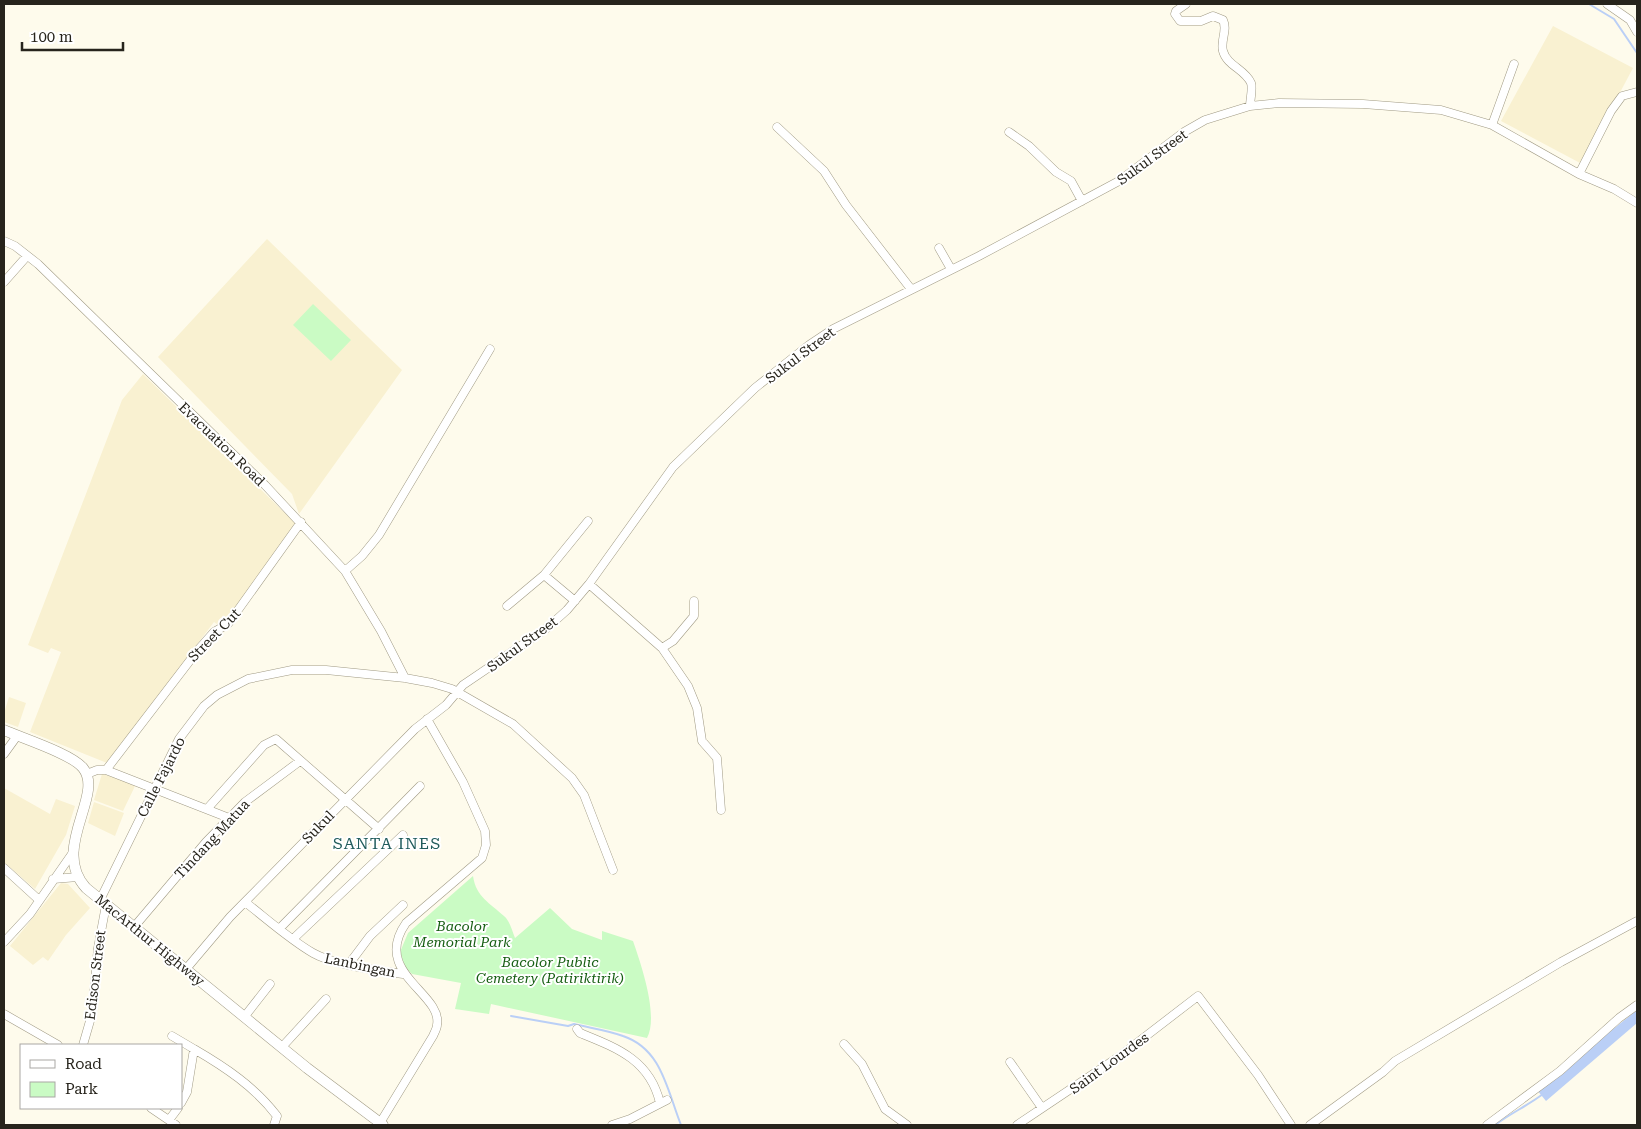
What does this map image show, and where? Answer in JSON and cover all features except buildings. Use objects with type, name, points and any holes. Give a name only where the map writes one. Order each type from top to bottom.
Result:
[{"type":"main road","points":[[4,730],[72,760],[84,768],[87,774],[88,790],[74,851],[74,862],[78,877]]},
{"type":"main road","name":"MacArthur Highway","points":[[78,877],[86,888],[103,903],[381,1124]]},
{"type":"street","points":[[1186,4],[1176,11],[1175,14],[1180,21],[1200,21],[1213,16],[1223,20],[1225,25],[1222,49],[1226,60],[1245,74],[1251,84],[1250,106]]},
{"type":"street","points":[[1607,4],[1630,20],[1637,32]]},
{"type":"street","points":[[1492,125],[1514,64]]},
{"type":"street","points":[[1579,174],[1622,96],[1637,92]]},
{"type":"street","name":"Sukul Street","points":[[456,692],[467,682],[547,628],[575,601],[661,482],[719,421],[809,345],[833,328],[951,269],[1130,175],[1184,132],[1225,112],[1250,106],[1279,103],[1416,108],[1462,115],[1492,125],[1579,174],[1614,189],[1637,203]]},
{"type":"street","points":[[777,127],[824,171],[846,205],[911,289]]},
{"type":"street","points":[[1009,132],[1029,146],[1056,172],[1071,181],[1082,201]]},
{"type":"street","name":"Evacuation Road","points":[[4,241],[15,246],[27,256],[301,522],[345,571],[381,631],[405,678]]},
{"type":"street","points":[[939,248],[951,269]]},
{"type":"street","points":[[4,282],[27,256]]},
{"type":"street","points":[[345,571],[362,556],[379,535],[490,349]]},
{"type":"street","points":[[507,606],[544,575],[588,521]]},
{"type":"street","name":"Street Cut","points":[[106,770],[198,650],[214,632],[228,624],[301,522]]},
{"type":"street","points":[[544,575],[575,601]]},
{"type":"street","points":[[589,584],[662,648],[688,686],[697,708],[702,741],[717,758],[721,810]]},
{"type":"street","points":[[662,648],[673,641],[694,616],[694,602]]},
{"type":"street","name":"Calle Fajardo","points":[[103,903],[179,738],[204,706],[217,695],[248,678],[276,672],[307,670],[405,678],[440,685],[513,724],[572,778],[584,795],[613,870]]},
{"type":"street","name":"Sukul","points":[[186,969],[211,937],[346,798],[427,719],[446,705],[456,692]]},
{"type":"street","points":[[381,1124],[438,1025],[434,1011],[419,990],[403,974],[396,950],[401,930],[482,858],[486,845],[485,831],[462,782],[427,719]]},
{"type":"street","points":[[4,754],[17,736]]},
{"type":"street","points":[[207,810],[270,740],[276,739],[280,740],[300,761],[346,798],[379,829]]},
{"type":"street","name":"Tindang Matua","points":[[134,927],[229,818],[261,788],[300,761]]},
{"type":"street","points":[[87,774],[97,770],[106,770],[229,818]]},
{"type":"street","points":[[279,929],[420,786]]},
{"type":"street","points":[[293,939],[403,835]]},
{"type":"street","points":[[4,942],[39,900],[74,851]]},
{"type":"street","points":[[4,868],[39,900]]},
{"type":"street","points":[[53,879],[78,877]]},
{"type":"street","name":"Lanbingan","points":[[245,902],[293,939],[322,957],[403,974]]},
{"type":"street","name":"Edison Street","points":[[83,1044],[92,1014],[103,903]]},
{"type":"street","points":[[349,964],[370,936],[403,905]]},
{"type":"street","points":[[1310,1125],[1383,1072],[1395,1061],[1561,962],[1637,921]]},
{"type":"street","points":[[245,1016],[270,984]]},
{"type":"street","name":"Saint Lourdes","points":[[1017,1125],[1120,1056],[1198,996],[1258,1075],[1291,1125]]},
{"type":"street","points":[[282,1047],[326,999]]},
{"type":"street","points":[[1487,1125],[1560,1071],[1637,1005]]},
{"type":"street","points":[[4,1014],[56,1044]]},
{"type":"street","points":[[577,1029],[580,1033],[622,1052],[640,1064],[663,1102],[630,1119],[612,1125]]},
{"type":"street","points":[[172,1036],[220,1064],[248,1085],[276,1116],[274,1125]]},
{"type":"street","points":[[844,1044],[862,1064],[885,1109],[907,1125]]},
{"type":"street","points":[[182,1101],[187,1092],[194,1049]]},
{"type":"street","points":[[1010,1062],[1042,1108]]},
{"type":"street","points":[[152,1109],[171,1123],[178,1109]]},
{"type":"shaded area","points":[[1553,26],[1633,68],[1582,164],[1501,121]]},
{"type":"shaded area","points":[[267,239],[402,370],[299,514],[292,494],[158,357]]},
{"type":"shaded area","points":[[143,374],[296,524],[230,618],[220,626],[214,622],[107,763],[30,732],[61,652],[51,648],[48,653],[28,645],[122,400]]},
{"type":"shaded area","points":[[9,697],[26,703],[18,727],[4,722],[4,713]]},
{"type":"shaded area","points":[[102,774],[136,784],[123,811],[94,800]]},
{"type":"shaded area","points":[[4,788],[50,814],[56,799],[75,806],[66,835],[35,889],[4,862]]},
{"type":"shaded area","points":[[94,802],[124,813],[115,836],[88,823]]},
{"type":"shaded area","points":[[61,883],[68,884],[90,908],[66,935],[48,961],[43,957],[33,965],[10,946]]},
{"type":"green space","points":[[313,304],[351,340],[331,361],[293,325]]},
{"type":"green space","name":"Bacolor Public Cemetery (Patiriktirik)","points":[[473,876],[480,894],[506,918],[515,938],[550,908],[572,929],[602,940],[602,931],[633,941],[648,990],[651,1017],[647,1038],[491,1004],[489,1014],[455,1009],[461,983],[412,974],[405,967],[400,952],[408,933]]},
{"type":"water","points":[[1637,1010],[1637,1023],[1546,1101],[1537,1090]]},
{"type":"waterway","points":[[1589,4],[1614,19],[1637,53]]},
{"type":"waterway","points":[[511,1016],[568,1026],[574,1024],[617,1034],[636,1042],[647,1050],[661,1072],[681,1125]]},
{"type":"waterway","points":[[1495,1125],[1543,1094]]},
{"type":"district","name":"SANTA INES","points":[[387,843]]},
{"type":"park label","name":"Bacolor Memorial Park","points":[[462,934]]}]
